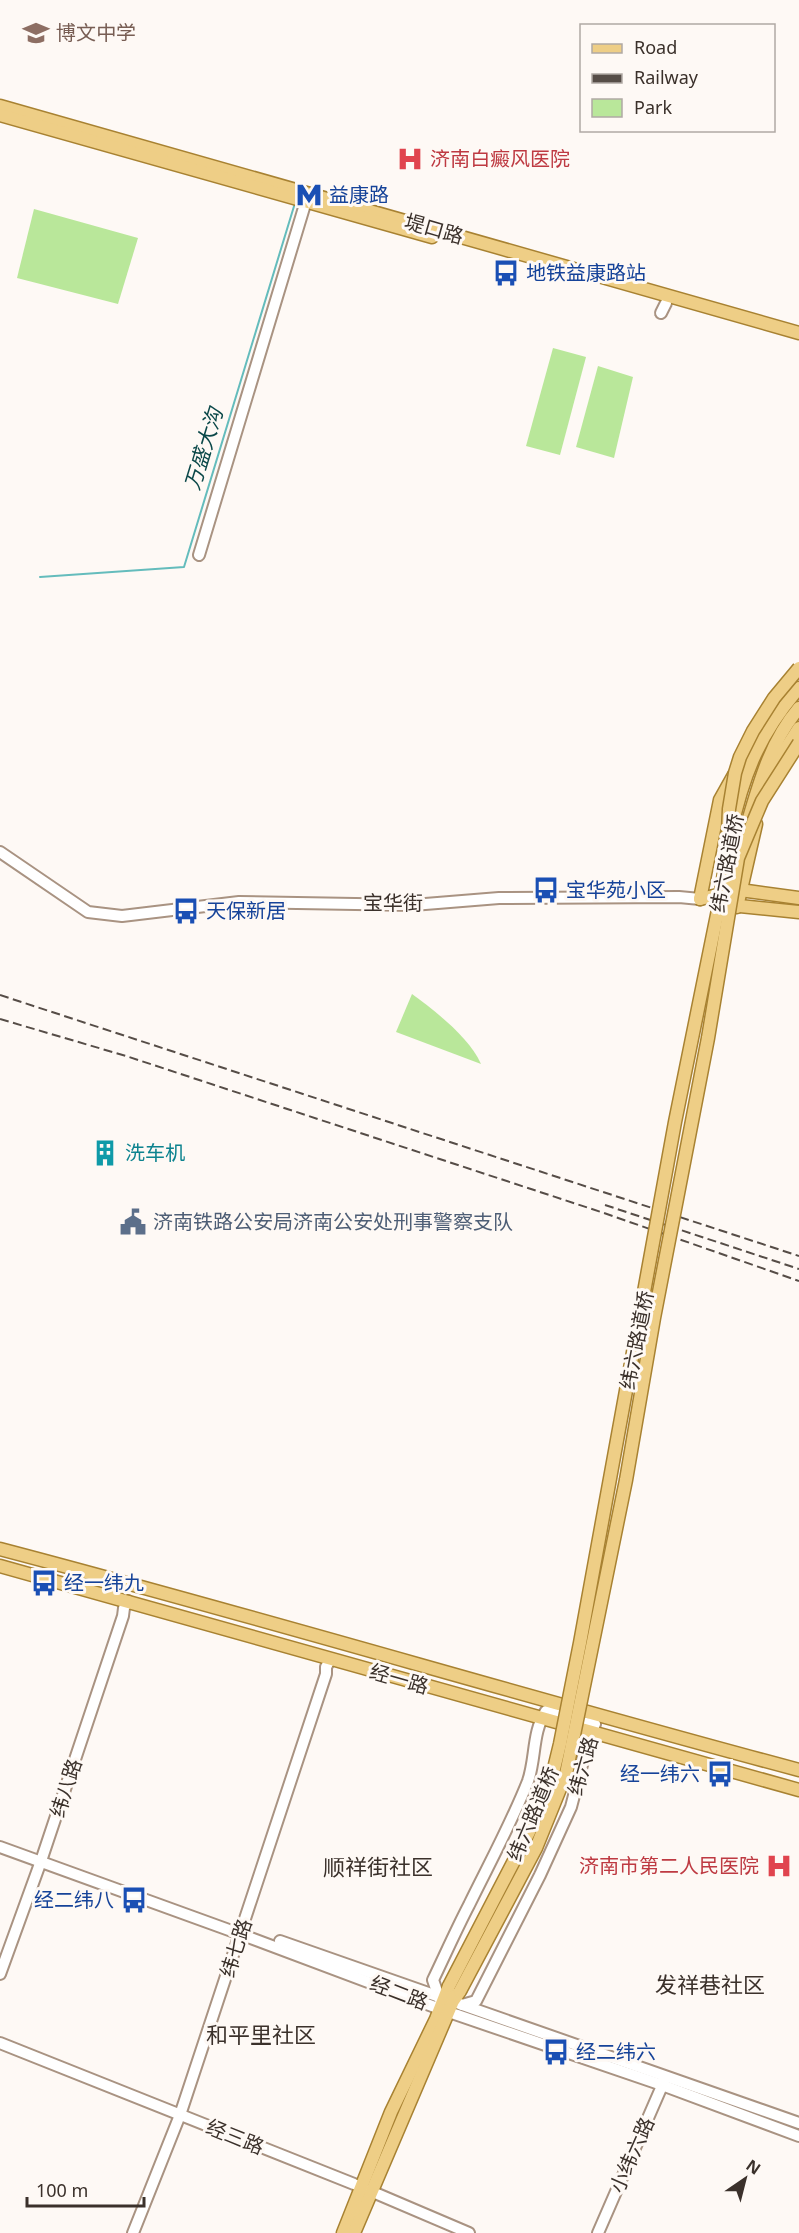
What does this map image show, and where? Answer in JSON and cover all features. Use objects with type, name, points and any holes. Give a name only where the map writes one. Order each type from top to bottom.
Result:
[{"type":"main road","name":"堤口路","points":[[0,106],[799,333]]},
{"type":"main road","name":"堤口路","points":[[0,115],[306,201],[664,308],[799,341]]},
{"type":"main road","points":[[732,856],[729,809],[740,757],[763,715],[799,668]]},
{"type":"main road","points":[[700,900],[720,800],[768,713],[799,677]]},
{"type":"main road","name":"纬六路道桥","points":[[450,2000],[536,1848],[566,1774],[626,1480],[708,1038],[732,856],[736,807],[754,754],[775,718],[799,688]]},
{"type":"main road","name":"纬六路道桥","points":[[732,856],[760,777],[775,744],[799,708]]},
{"type":"main road","points":[[737,907],[768,777],[799,728]]},
{"type":"main road","points":[[732,856],[762,801],[799,742]]},
{"type":"main road","name":"宝华街","points":[[700,900],[740,890],[799,898]]},
{"type":"main road","name":"宝华街","points":[[700,900],[737,907],[799,912]]},
{"type":"main road","name":"经一路","points":[[0,1549],[143,1587],[597,1716],[799,1770]]},
{"type":"main road","name":"经一路","points":[[0,1566],[592,1734],[799,1790]]},
{"type":"main road","name":"纬六路","points":[[343,2233],[366,2190],[450,2000]]},
{"type":"main road","name":"纬六路","points":[[354,2233],[366,2190]]},
{"type":"street","points":[[199,555],[306,201]]},
{"type":"street","name":"宝华街","points":[[0,852],[88,912],[122,916],[239,902],[413,905],[499,898],[679,897],[700,900]]},
{"type":"street","name":"纬八路","points":[[0,1974],[42,1858],[123,1616],[123,1608],[128,1601]]},
{"type":"street","name":"纬七路","points":[[133,2233],[180,2115],[330,1660]]},
{"type":"street","name":"纬六路","points":[[546,1711],[590,1724],[597,1716],[571,1807],[540,1875],[476,2001],[450,2000],[433,1980],[529,1779],[538,1735],[537,1727],[541,1718],[546,1711]]},
{"type":"street","name":"经二路","points":[[0,1840],[42,1858],[241,1931],[450,2000],[664,2081],[799,2136]]},
{"type":"street","name":"经二路","points":[[0,1847],[42,1858]]},
{"type":"street","name":"经二路","points":[[450,2000],[664,2081],[799,2123]]},
{"type":"street","name":"经三路","points":[[0,2043],[469,2233]]},
{"type":"street","name":"小纬六路","points":[[598,2233],[664,2081]]},
{"type":"green space","points":[[34,209],[138,238],[118,304],[17,278]]},
{"type":"green space","points":[[553,348],[586,357],[560,455],[526,446]]},
{"type":"green space","points":[[598,366],[633,377],[614,458],[576,447]]},
{"type":"green space","points":[[412,994],[460,1034],[481,1064],[396,1032]]},
{"type":"waterway","name":"万盛大沟","points":[[40,577],[184,567],[295,203]]},
{"type":"railway","points":[[0,995],[799,1256]]},
{"type":"railway","points":[[0,1019],[126,1056],[601,1212],[799,1281]]},
{"type":"railway","points":[[605,1205],[799,1269]]},
{"type":"place","name":"博文中学","points":[[36,33]]},
{"type":"place","name":"济南白癜风医院","points":[[410,159]]},
{"type":"place","name":"益康路","points":[[309,195]]},
{"type":"place","name":"地铁益康路站","points":[[506,273]]},
{"type":"place","name":"宝华苑小区","points":[[546,890]]},
{"type":"place","name":"天保新居","points":[[186,911]]},
{"type":"place","name":"洗车机","points":[[105,1153]]},
{"type":"place","name":"济南铁路公安局济南公安处刑事警察支队","points":[[133,1222]]},
{"type":"place","name":"经一纬九","points":[[44,1583]]},
{"type":"place","name":"经一纬六","points":[[720,1774]]},
{"type":"place","name":"济南市第二人民医院","points":[[779,1866]]},
{"type":"place","name":"经二纬八","points":[[134,1900]]},
{"type":"place","name":"经二纬六","points":[[556,2052]]},
{"type":"district","name":"顺祥街社区","points":[[378,1867]]},
{"type":"district","name":"发祥巷社区","points":[[710,1985]]},
{"type":"district","name":"和平里社区","points":[[261,2035]]}]
